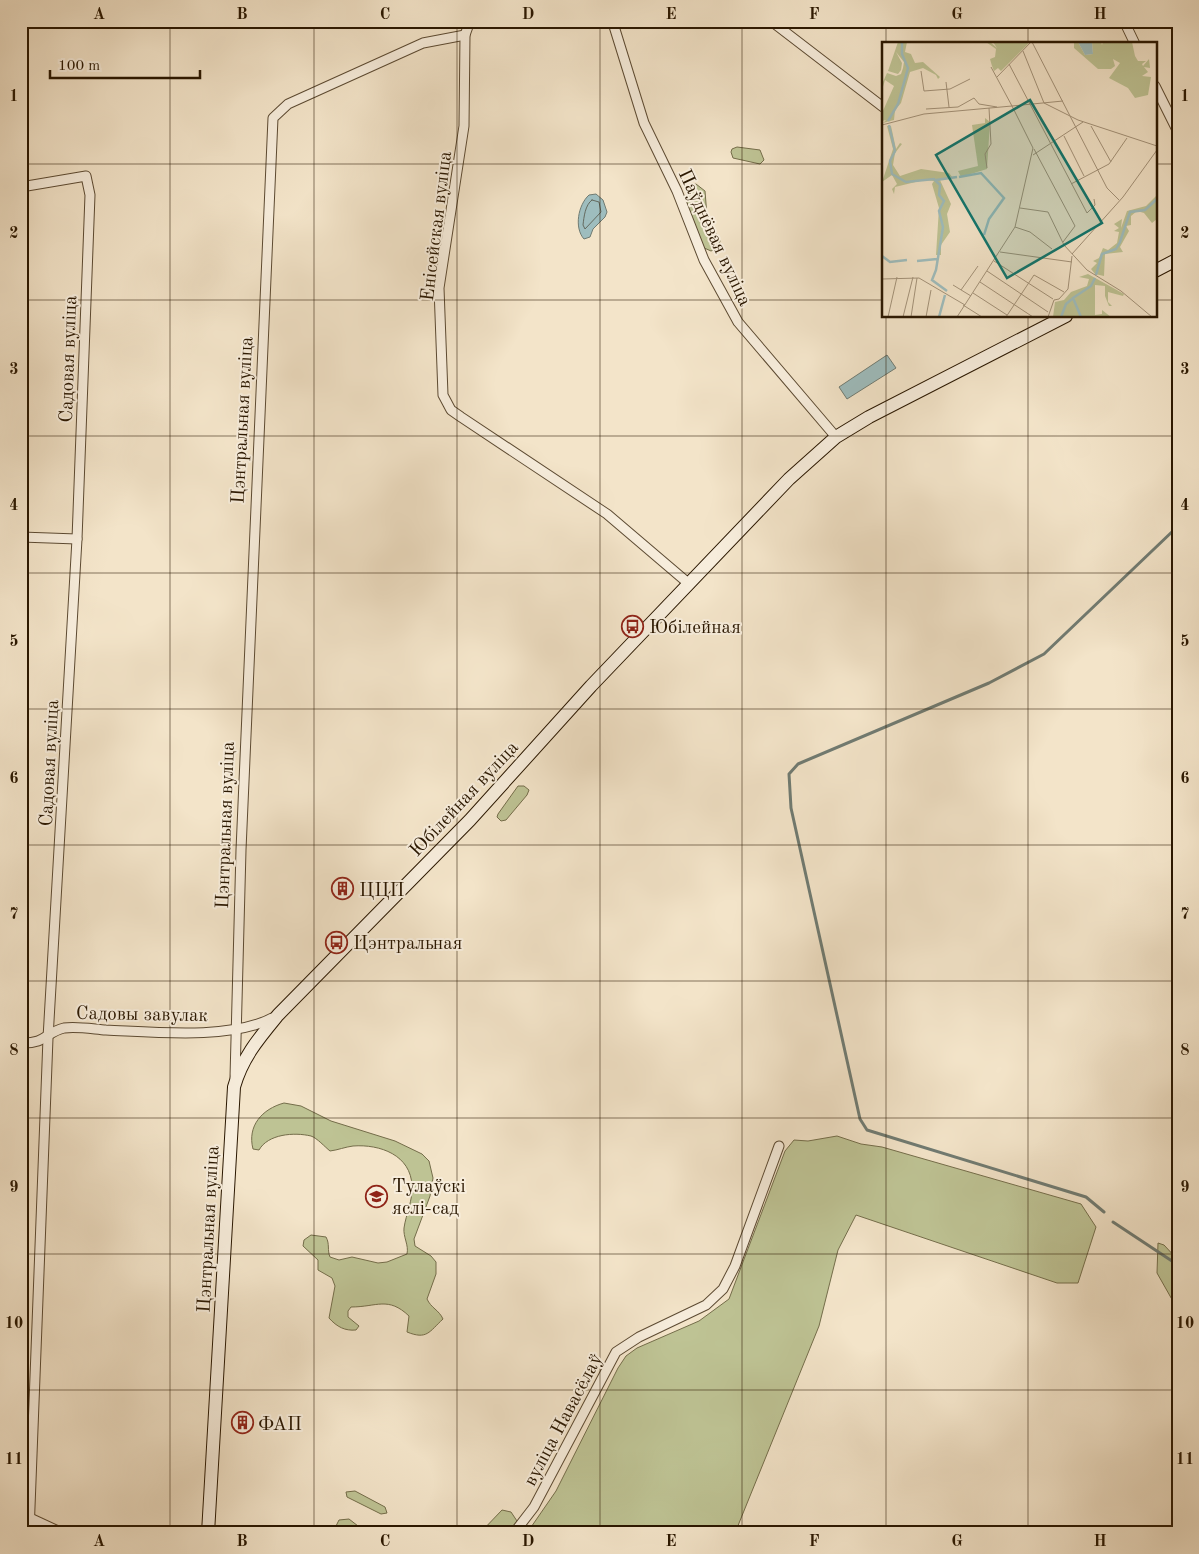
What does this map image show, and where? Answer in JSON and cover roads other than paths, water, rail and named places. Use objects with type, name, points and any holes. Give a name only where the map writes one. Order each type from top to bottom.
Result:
[{"type":"main road","points":[[1156,270],[1178,259]]},
{"type":"main road","name":"Юбілейная вуліца","points":[[234,1087],[246,1057],[278,1015],[470,820],[591,686],[789,479],[836,437],[869,417],[1062,318]]},
{"type":"main road","name":"Цэнтральная вуліца","points":[[208,1533],[234,1087]]},
{"type":"street","name":"Енісейская вуліца","points":[[470,21],[465,35],[464,126],[439,288],[443,396],[451,410],[460,417],[607,514],[688,583]]},
{"type":"street","points":[[771,21],[882,107]]},
{"type":"street","points":[[1124,21],[1134,42]]},
{"type":"street","name":"Паўднёвая вуліца","points":[[613,23],[644,123],[677,191],[704,260],[738,322],[836,437]]},
{"type":"street","name":"Цэнтральная вуліца","points":[[234,1087],[242,840],[273,118],[288,104],[423,43],[465,35]]},
{"type":"street","points":[[1156,88],[1178,132]]},
{"type":"street","name":"Садовая вуліца","points":[[21,187],[86,176],[90,195],[76,539],[48,1038],[25,1517],[29,1533]]},
{"type":"street","points":[[21,537],[76,539]]},
{"type":"street","name":"Садовы завулак","points":[[21,1043],[33,1044],[48,1038],[64,1028],[172,1032],[237,1029],[260,1024],[278,1015]]},
{"type":"street","name":"вуліца Навасёлаў","points":[[514,1533],[534,1506],[616,1352],[638,1336],[706,1305],[723,1289],[735,1266],[779,1146]]},
{"type":"street","points":[[25,1517],[60,1533]]},
{"type":"water","points":[[596,194],[603,200],[607,212],[605,217],[593,229],[590,237],[584,239],[578,223],[580,210],[589,195]]},
{"type":"water","points":[[887,355],[896,368],[847,399],[839,387]]},
{"type":"waterway","points":[[1104,1212],[1086,1197],[867,1130],[860,1119],[791,808],[789,774],[798,764],[989,683],[1044,654],[1175,529]]},
{"type":"waterway","points":[[1113,1222],[1178,1265]]},
{"type":"place","name":"Юбілейная","points":[[633,626]]},
{"type":"place","name":"ЦЦП","points":[[343,889]]},
{"type":"place","name":"Цэнтральная","points":[[337,942]]},
{"type":"place","name":"Тулаўскі яслі-сад","points":[[376,1196]]},
{"type":"place","name":"ФАП","points":[[242,1423]]}]
